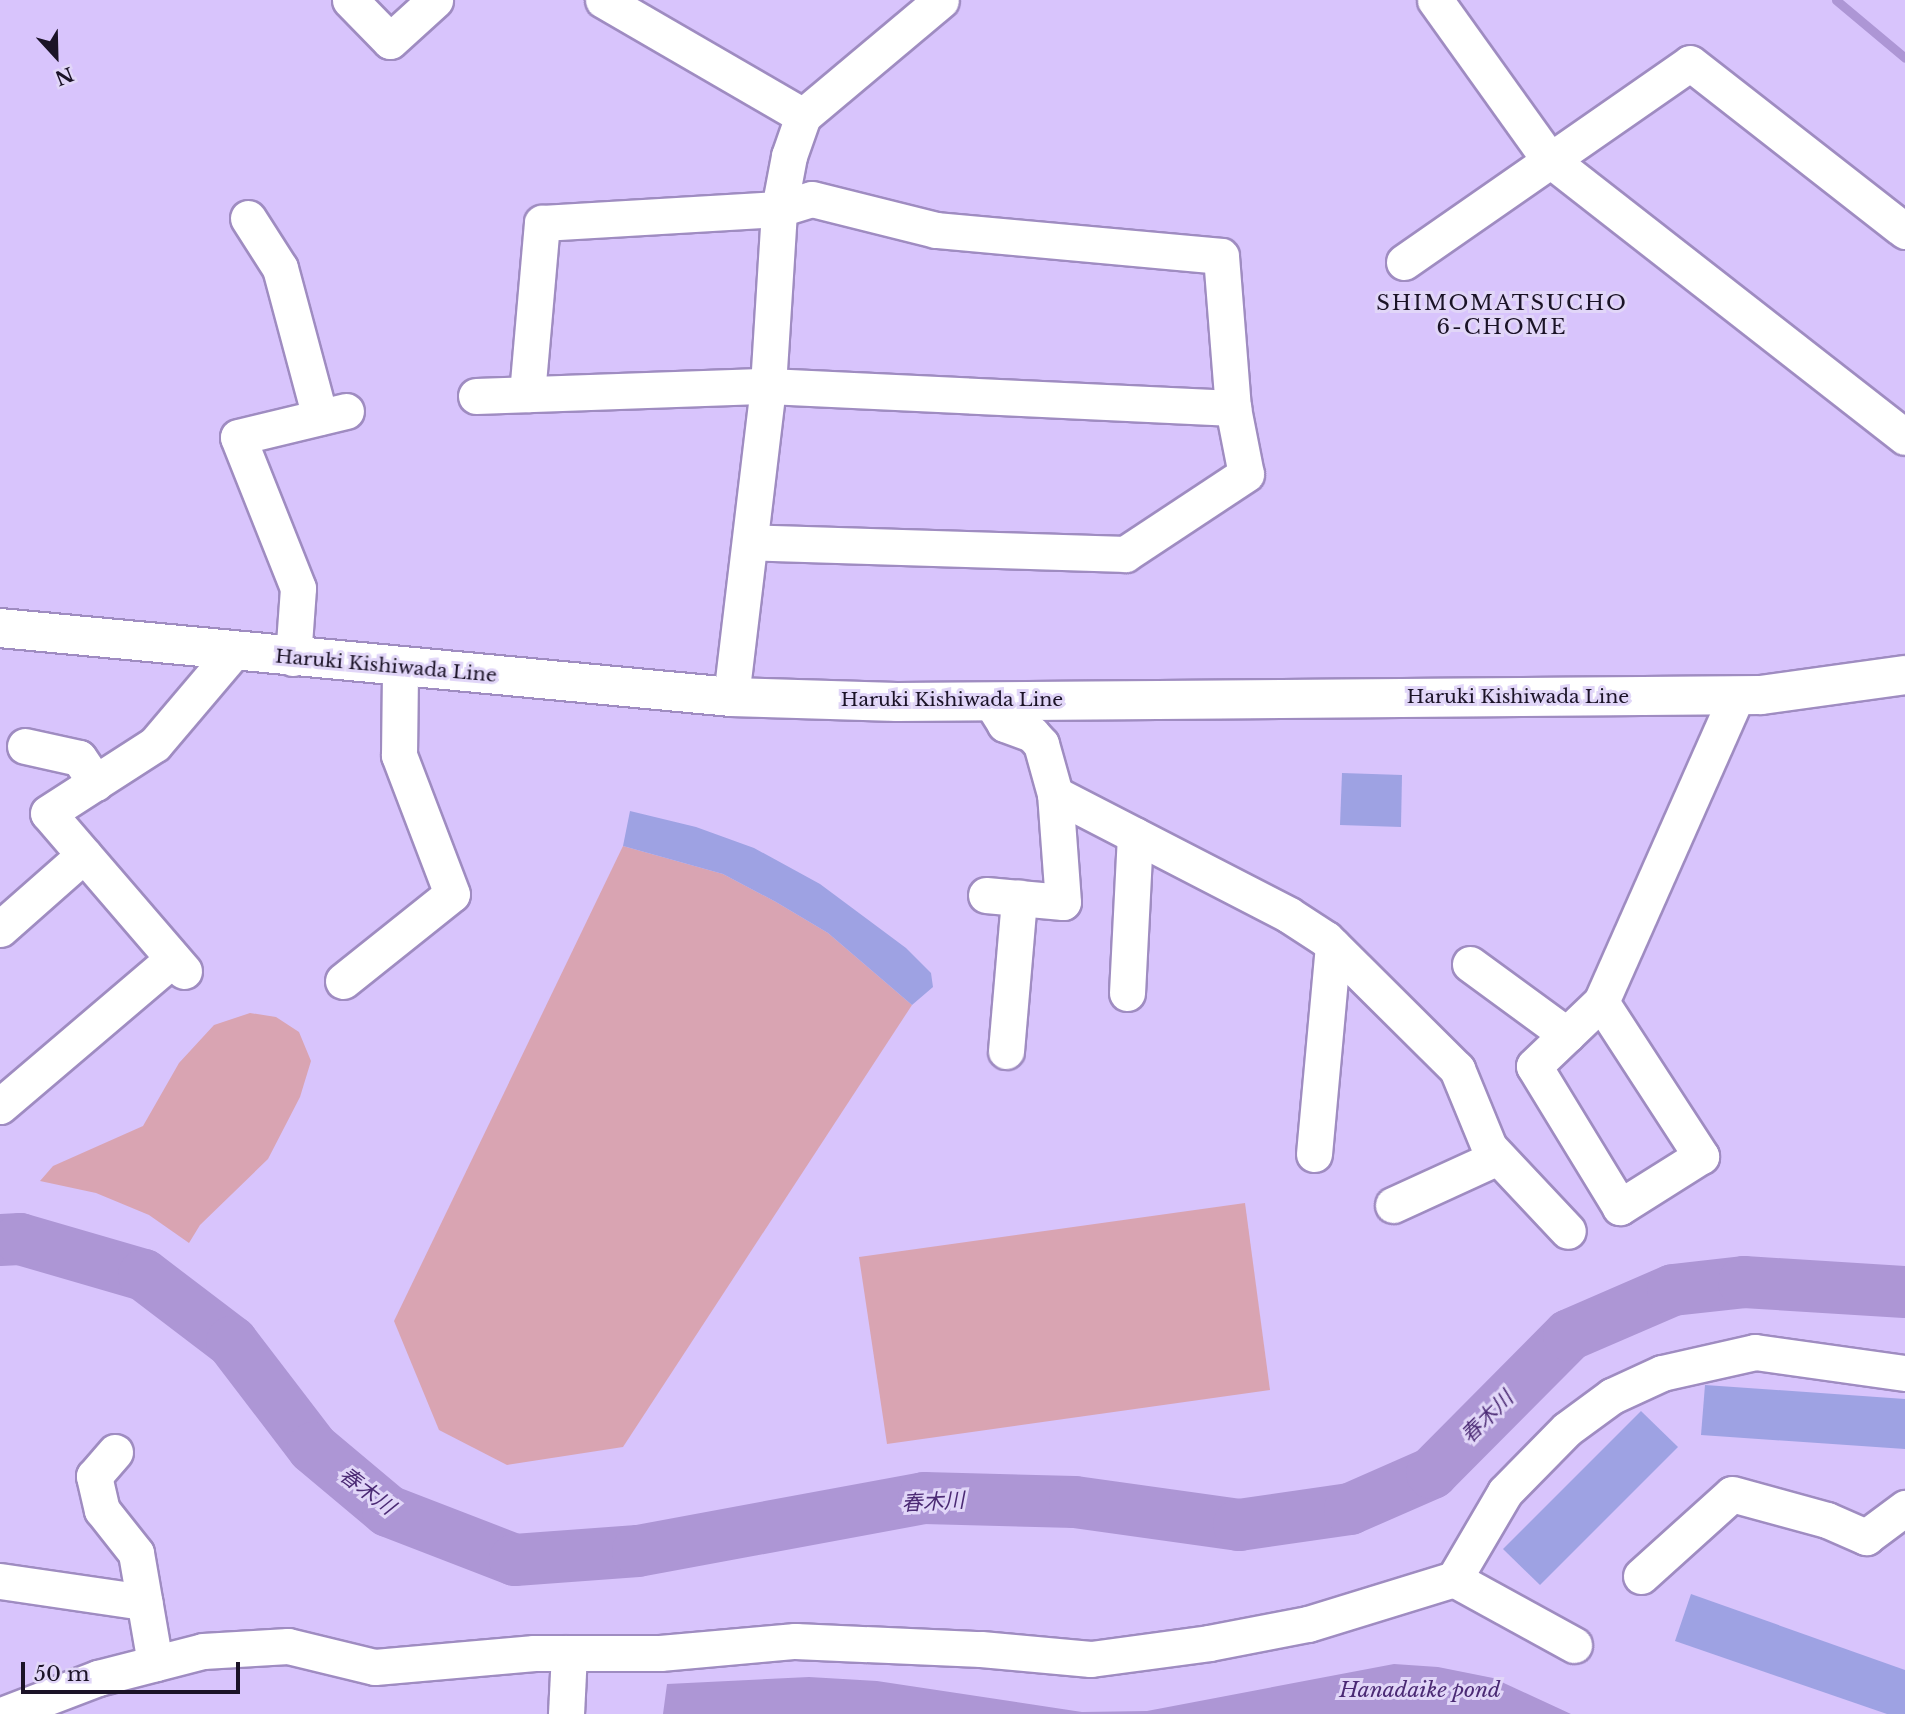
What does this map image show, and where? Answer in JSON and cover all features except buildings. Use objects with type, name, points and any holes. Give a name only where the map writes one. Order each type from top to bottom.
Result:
[{"type":"main road","name":"Haruki Kishiwada Line","points":[[0,628],[293,658],[731,697],[991,702],[1737,695],[1905,676]]},
{"type":"street","points":[[350,0],[390,41],[435,0]]},
{"type":"street","points":[[603,0],[803,116]]},
{"type":"street","points":[[731,697],[768,386],[779,209],[803,116],[941,0]]},
{"type":"street","points":[[1435,0],[1548,159],[1905,437]]},
{"type":"street","points":[[1404,262],[1548,159],[1690,63],[1905,231]]},
{"type":"street","points":[[527,394],[542,223],[779,209],[812,200],[936,230],[1221,256],[1233,408],[1246,474],[1125,554],[750,542]]},
{"type":"street","points":[[248,218],[280,268],[333,414],[238,437],[298,588],[293,658]]},
{"type":"street","points":[[476,397],[768,386],[1233,408]]},
{"type":"street","points":[[0,1106],[178,965],[48,813],[155,744],[233,652]]},
{"type":"street","points":[[343,981],[452,894],[399,755],[400,667]]},
{"type":"street","points":[[1601,1002],[1701,1156],[1620,1207],[1534,1066],[1601,1002],[1737,695]]},
{"type":"street","points":[[991,702],[1005,723],[1032,734],[1041,744],[1055,794],[1063,902],[1002,896],[1006,1051]]},
{"type":"street","points":[[25,746],[79,758],[96,783]]},
{"type":"street","points":[[1055,794],[1289,915],[1333,946],[1457,1069],[1489,1147],[1568,1231]]},
{"type":"street","points":[[1126,993],[1135,835]]},
{"type":"street","points":[[0,929],[84,855]]},
{"type":"street","points":[[1314,1154],[1333,946]]},
{"type":"street","points":[[1470,964],[1567,1035]]},
{"type":"street","points":[[1393,1205],[1498,1157]]},
{"type":"street","points":[[4,1714],[98,1678],[203,1651],[288,1646],[375,1667],[569,1653],[660,1653],[795,1641],[1091,1659],[1308,1624],[1454,1579],[1505,1493],[1567,1429],[1612,1396],[1662,1373],[1755,1352],[1905,1373]]},
{"type":"street","points":[[115,1451],[94,1476],[102,1510],[136,1553],[155,1663]]},
{"type":"street","points":[[1640,1576],[1732,1494],[1827,1520],[1866,1537],[1905,1508]]},
{"type":"street","points":[[1454,1579],[1574,1645]]},
{"type":"street","points":[[0,1581],[144,1602]]},
{"type":"street","points":[[566,1714],[569,1653]]},
{"type":"shaded area","points":[[623,846],[723,874],[776,902],[828,933],[912,1005],[623,1447],[507,1465],[439,1430],[394,1321]]},
{"type":"shaded area","points":[[250,1013],[276,1017],[299,1032],[311,1061],[300,1097],[268,1159],[200,1225],[189,1243],[149,1215],[96,1193],[40,1181],[53,1166],[143,1126],[179,1063],[214,1025]]},
{"type":"shaded area","points":[[1245,1203],[1270,1390],[887,1444],[859,1257]]},
{"type":"water","name":"Hanadaike pond","points":[[1394,1664],[1438,1667],[1493,1678],[1571,1714],[663,1714],[667,1684],[809,1677],[877,1681],[1082,1712],[1147,1711]]},
{"type":"waterway","points":[[1836,0],[1905,58]]},
{"type":"waterway","name":"春木川","points":[[0,1240],[20,1239],[144,1275],[232,1342],[313,1448],[388,1511],[515,1560],[638,1551],[924,1498],[1075,1502],[1239,1525],[1350,1509],[1432,1473],[1569,1335],[1673,1290],[1744,1282],[1905,1292]]},
{"type":"district","name":"SHIMOMATSUCHO 6-CHOME","points":[[1502,315]]}]
